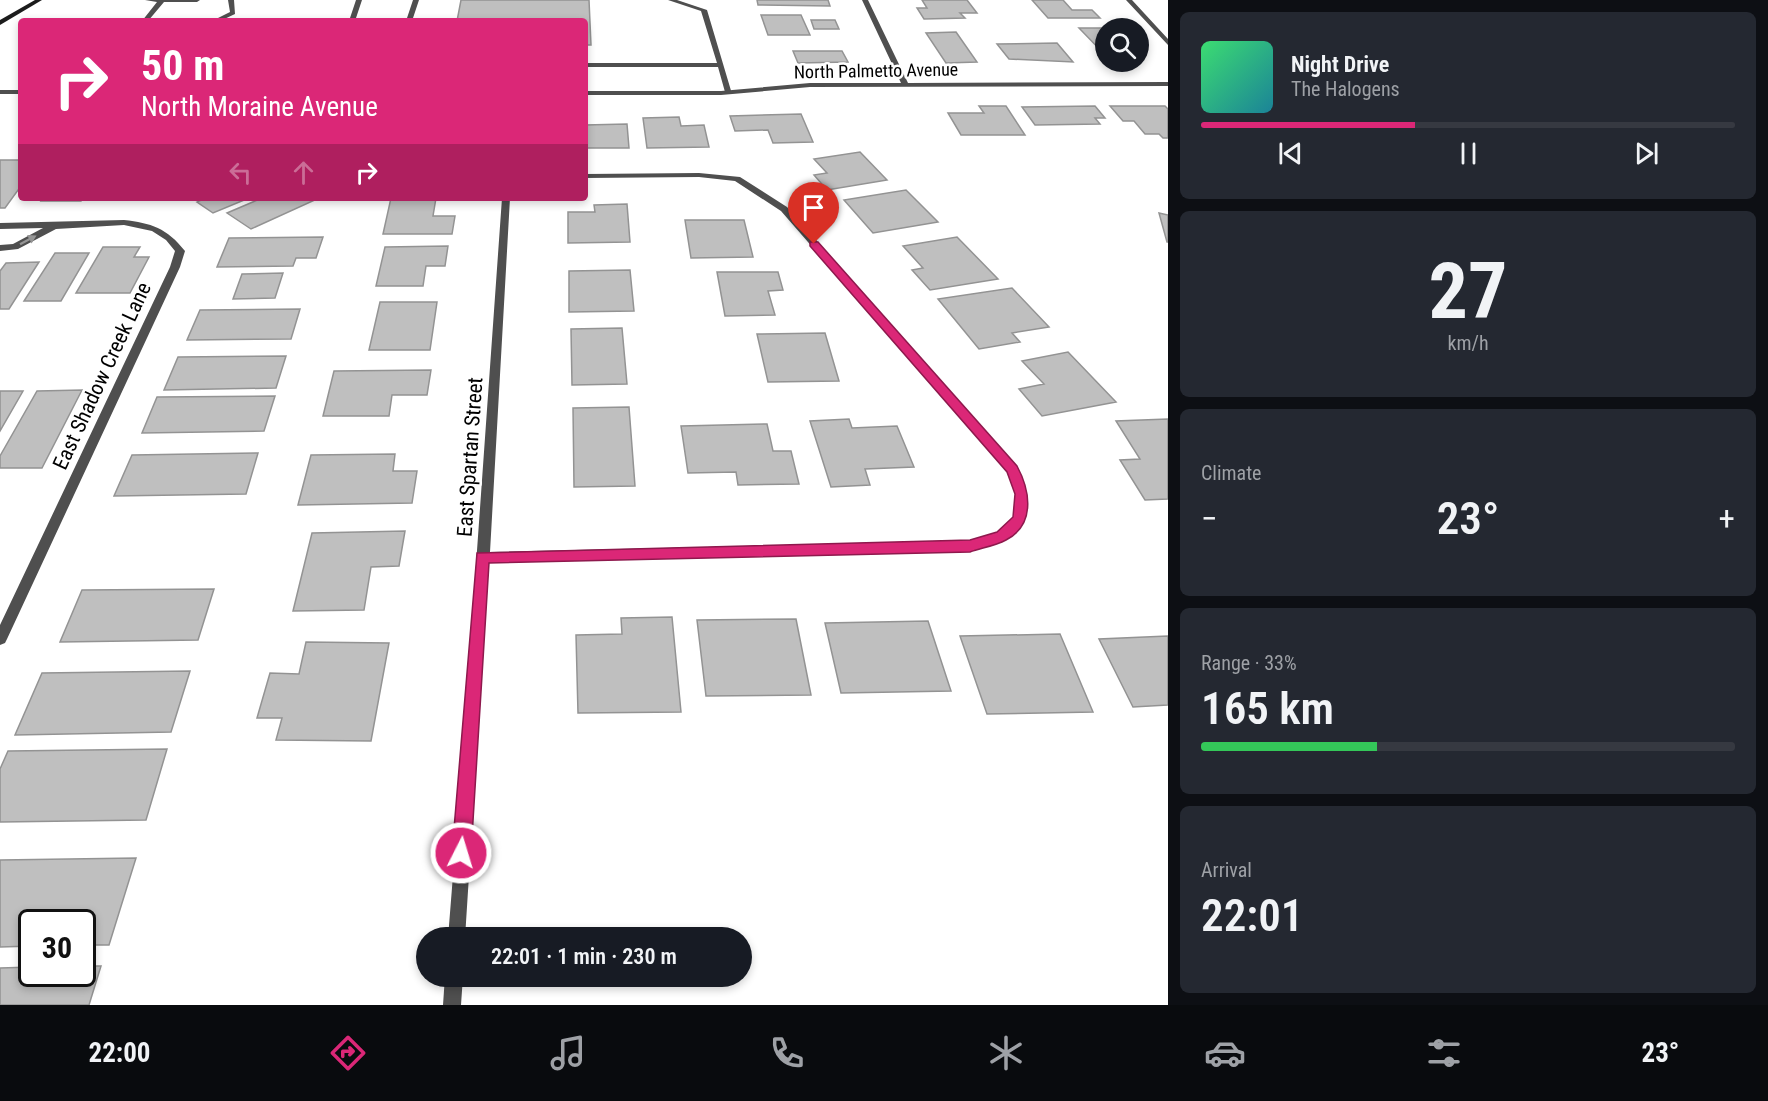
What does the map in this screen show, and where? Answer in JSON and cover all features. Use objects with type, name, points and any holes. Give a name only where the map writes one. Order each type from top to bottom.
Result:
[{"type":"main road","points":[[0,23],[39,0]]},
{"type":"street","points":[[148,0],[197,0]]},
{"type":"street","points":[[148,18],[162,0]]},
{"type":"street","points":[[222,18],[233,13],[231,0]]},
{"type":"street","points":[[352,18],[360,0]]},
{"type":"street","points":[[410,18],[416,0]]},
{"type":"street","points":[[672,0],[704,10],[729,92]]},
{"type":"street","points":[[865,0],[906,85]]},
{"type":"street","points":[[1129,0],[1168,43]]},
{"type":"street","points":[[588,65],[721,65]]},
{"type":"street","name":"North Palmetto Avenue","points":[[588,93],[729,92],[810,86],[1168,84]]},
{"type":"street","points":[[0,92],[18,92]]},
{"type":"street","points":[[483,557],[970,546],[1002,536],[1020,519],[1022,494],[1012,470],[784,209],[737,179],[699,175],[588,176]]},
{"type":"street","name":"East Spartan Street","points":[[456,927],[470,762],[506,201]]},
{"type":"street","name":"East Shadow Creek Lane","points":[[0,226],[21,222],[55,226],[120,222],[153,227],[172,239],[180,251],[175,267],[0,639]]},
{"type":"street","name":"East Shadow Creek Lane","points":[[0,248],[15,247],[55,226]]},
{"type":"street","points":[[452,1005],[453,987]]},
{"type":"building","points":[[461,0],[589,0],[591,45],[588,45],[588,18],[458,18]]},
{"type":"building","points":[[757,0],[828,0],[830,6],[758,5]]},
{"type":"building","points":[[922,0],[967,0],[977,13],[960,13],[965,18],[924,19],[917,8],[927,8]]},
{"type":"building","points":[[1032,0],[1063,0],[1072,10],[1092,10],[1100,18],[1095,18],[1048,18]]},
{"type":"building","points":[[761,15],[801,15],[810,35],[768,35]]},
{"type":"building","points":[[811,20],[835,20],[839,29],[814,29]]},
{"type":"building","points":[[1079,28],[1095,28],[1095,45]]},
{"type":"building","points":[[956,32],[977,62],[946,63],[926,33]]},
{"type":"building","points":[[1057,43],[1073,62],[1009,59],[997,44]]},
{"type":"building","points":[[793,51],[842,51],[848,62],[798,63]]},
{"type":"building","points":[[979,106],[1006,106],[1025,135],[961,135],[948,113],[984,113]]},
{"type":"building","points":[[1095,106],[1105,118],[1095,118],[1100,124],[1035,125],[1022,107]]},
{"type":"building","points":[[1110,106],[1165,106],[1168,109],[1168,138],[1163,138],[1159,134],[1145,134],[1134,121],[1123,121]]},
{"type":"building","points":[[801,114],[813,142],[773,143],[768,130],[735,131],[730,116]]},
{"type":"building","points":[[679,117],[681,126],[704,125],[709,147],[647,148],[643,118]]},
{"type":"building","points":[[627,124],[629,148],[588,148],[588,125]]},
{"type":"building","points":[[860,152],[887,180],[827,190],[814,175],[827,173],[814,159]]},
{"type":"building","points":[[0,160],[18,160],[18,190],[5,208],[0,208]]},
{"type":"building","points":[[906,190],[938,222],[873,233],[844,200]]},
{"type":"building","points":[[199,201],[242,201],[213,213],[197,202]]},
{"type":"building","points":[[255,201],[313,201],[251,229],[227,213]]},
{"type":"building","points":[[390,201],[436,201],[433,216],[455,216],[452,234],[383,234]]},
{"type":"building","points":[[627,204],[630,242],[568,243],[568,212],[595,212],[594,205]]},
{"type":"building","points":[[1159,213],[1168,215],[1168,242],[1167,242]]},
{"type":"building","points":[[685,220],[744,220],[753,257],[691,258]]},
{"type":"building","points":[[323,237],[316,258],[296,258],[293,266],[217,267],[229,238]]},
{"type":"building","points":[[957,237],[998,279],[930,290],[912,270],[923,268],[903,246]]},
{"type":"building","points":[[448,246],[445,266],[426,266],[423,286],[376,286],[385,247]]},
{"type":"building","points":[[103,247],[140,247],[134,257],[149,257],[130,293],[76,293]]},
{"type":"building","points":[[55,253],[89,253],[61,301],[24,301]]},
{"type":"building","points":[[39,262],[9,309],[0,309],[0,271],[6,263]]},
{"type":"building","points":[[630,270],[634,311],[569,312],[569,271]]},
{"type":"building","points":[[717,272],[778,272],[783,290],[768,291],[775,315],[725,316]]},
{"type":"building","points":[[283,273],[275,298],[233,299],[242,274]]},
{"type":"building","points":[[1012,288],[1049,327],[1012,333],[1020,342],[979,349],[938,299]]},
{"type":"building","points":[[380,302],[437,302],[430,350],[369,350]]},
{"type":"building","points":[[300,309],[291,339],[187,340],[200,310]]},
{"type":"building","points":[[622,328],[627,384],[572,385],[571,329]]},
{"type":"building","points":[[825,333],[839,381],[768,382],[757,334]]},
{"type":"building","points":[[1068,352],[1116,402],[1042,416],[1019,389],[1044,384],[1022,361]]},
{"type":"building","points":[[286,356],[276,388],[164,390],[178,357]]},
{"type":"building","points":[[431,370],[427,395],[392,395],[389,416],[323,416],[334,371]]},
{"type":"building","points":[[82,390],[42,468],[0,468],[0,456],[37,391]]},
{"type":"building","points":[[0,391],[23,391],[0,431]]},
{"type":"building","points":[[275,396],[264,431],[142,433],[157,397]]},
{"type":"building","points":[[629,407],[635,486],[574,487],[573,408]]},
{"type":"building","points":[[849,419],[852,428],[897,426],[914,467],[865,469],[870,485],[831,487],[810,421]]},
{"type":"building","points":[[1168,419],[1168,499],[1145,500],[1120,460],[1140,459],[1116,421]]},
{"type":"building","points":[[767,424],[773,451],[791,451],[799,484],[738,485],[736,472],[688,473],[681,426]]},
{"type":"building","points":[[258,453],[246,494],[114,496],[132,455]]},
{"type":"building","points":[[395,454],[393,471],[417,471],[412,503],[298,505],[311,455]]},
{"type":"building","points":[[405,531],[399,566],[371,567],[364,610],[293,611],[312,533]]},
{"type":"building","points":[[214,589],[198,640],[60,642],[82,590]]},
{"type":"building","points":[[672,617],[681,712],[578,713],[576,635],[622,634],[621,618]]},
{"type":"building","points":[[796,619],[811,695],[706,696],[697,620]]},
{"type":"building","points":[[928,621],[951,691],[841,693],[825,623]]},
{"type":"building","points":[[1060,634],[1093,712],[987,714],[960,636]]},
{"type":"building","points":[[1168,636],[1168,705],[1133,707],[1099,639]]},
{"type":"building","points":[[306,642],[389,643],[371,741],[276,740],[282,718],[257,718],[270,673],[299,674]]},
{"type":"building","points":[[190,671],[171,732],[15,735],[42,673]]},
{"type":"building","points":[[167,749],[146,820],[0,822],[0,769],[8,751]]},
{"type":"building","points":[[136,858],[109,945],[96,945],[96,909],[18,909],[18,946],[0,947],[0,860]]},
{"type":"building","points":[[96,966],[101,966],[96,982]]},
{"type":"building","points":[[18,967],[18,987],[95,987],[89,1005],[0,1005],[0,968]]},
{"type":"route","points":[[461,853],[470,762],[483,557],[970,546],[1002,536],[1020,519],[1022,494],[1012,470],[814,244]]}]
